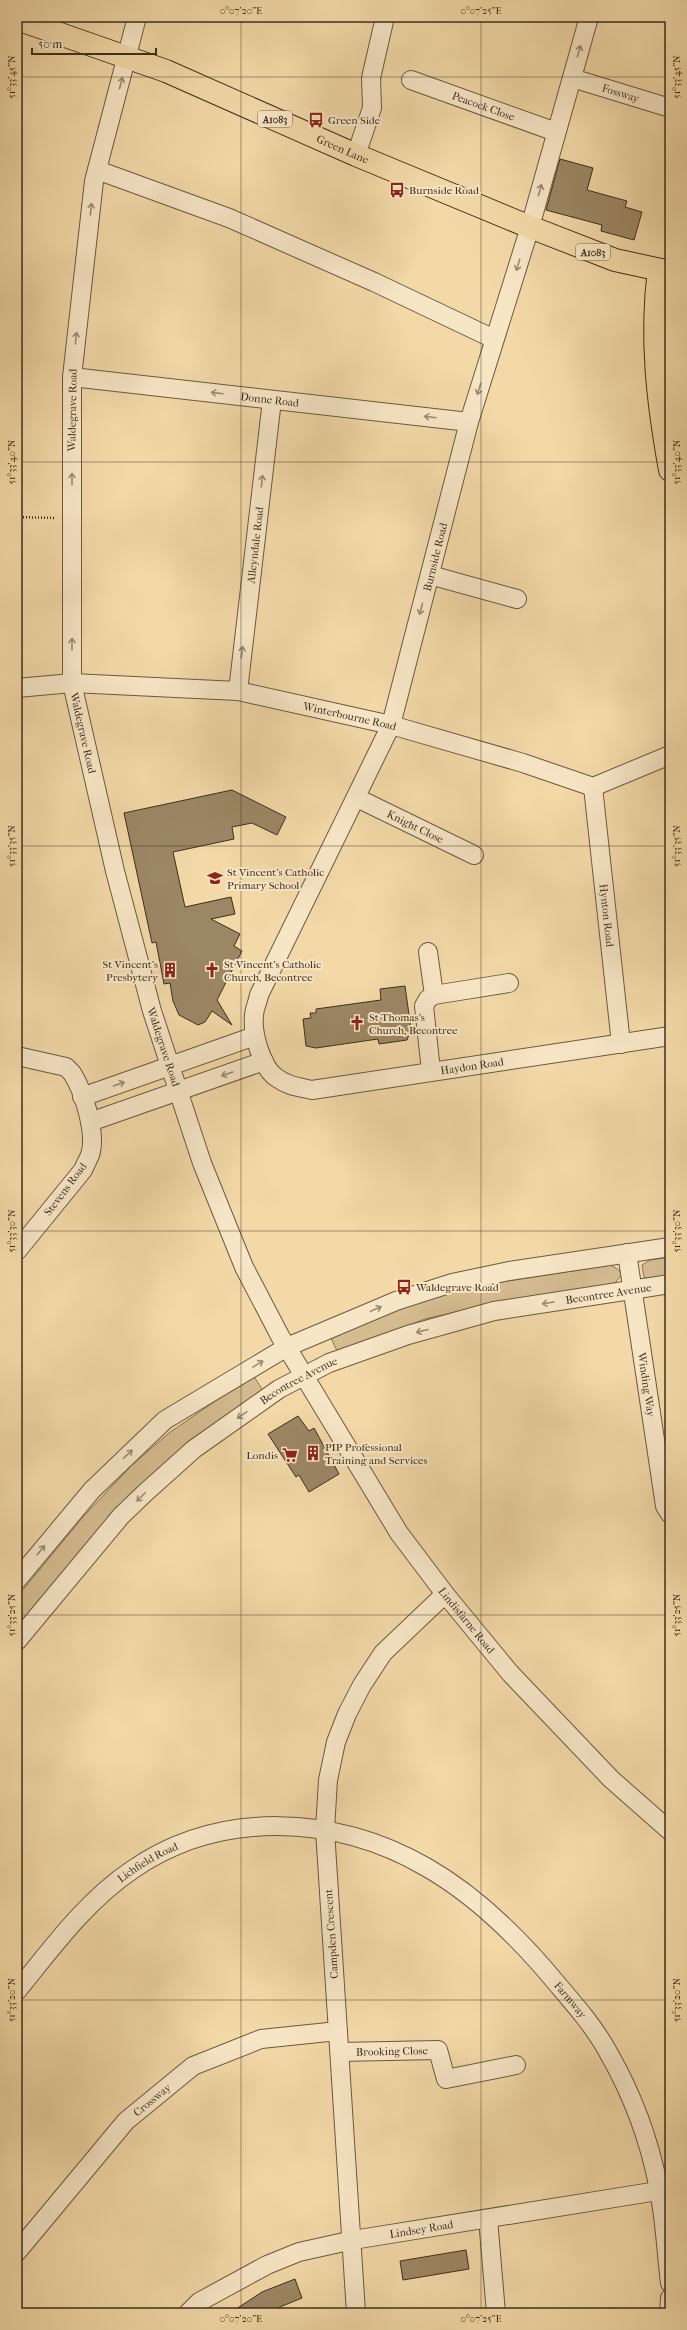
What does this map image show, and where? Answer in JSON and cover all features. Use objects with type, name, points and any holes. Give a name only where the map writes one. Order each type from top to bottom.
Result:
[{"type":"main road","name":"Green Lane","points":[[17,19],[166,71],[356,156],[530,227],[615,260],[664,271]]},
{"type":"main road","points":[[664,271],[654,303],[654,348],[655,372],[666,425],[670,470]]},
{"type":"street","name":"Waldegrave Road","points":[[137,17],[128,57],[96,170],[72,377],[72,683],[121,893],[152,1011],[202,1163],[244,1267],[304,1376]]},
{"type":"street","points":[[356,156],[372,108],[371,78],[385,17]]},
{"type":"street","name":"Burnside Road","points":[[275,1078],[264,1061],[255,1036],[254,1016],[259,995],[357,798],[391,725],[469,422],[530,227],[589,17]]},
{"type":"street","name":"Fossway","points":[[572,78],[670,108]]},
{"type":"street","name":"Peacock Close","points":[[411,80],[556,132]]},
{"type":"street","points":[[96,170],[229,218],[374,282],[494,339]]},
{"type":"street","name":"Donne Road","points":[[72,377],[469,422]]},
{"type":"street","name":"Alleyndale Road","points":[[238,691],[272,400]]},
{"type":"street","points":[[430,575],[517,599]]},
{"type":"street","name":"Winterbourne Road","points":[[17,688],[72,683],[238,691],[391,725],[523,763],[593,787]]},
{"type":"street","points":[[593,787],[670,755]]},
{"type":"street","name":"Hynton Road","points":[[593,787],[621,1044]]},
{"type":"street","name":"Knight Close","points":[[357,798],[474,855]]},
{"type":"street","points":[[428,952],[434,995]]},
{"type":"street","points":[[431,1071],[424,1006],[428,999],[434,995],[509,983]]},
{"type":"street","points":[[82,1097],[255,1036]]},
{"type":"street","name":"Haydon Road","points":[[275,1078],[291,1086],[312,1090],[670,1036]]},
{"type":"street","name":"Stevens Road","points":[[17,1056],[66,1067],[76,1079],[90,1122],[92,1140],[90,1155],[83,1170],[17,1251]]},
{"type":"street","points":[[90,1122],[264,1061]]},
{"type":"street","points":[[17,1580],[92,1490],[165,1420],[287,1347],[396,1301],[452,1283],[509,1271],[670,1247]]},
{"type":"street","name":"Winding Way","points":[[627,1253],[665,1506],[670,1514]]},
{"type":"street","name":"Becontree Avenue","points":[[17,1640],[121,1516],[146,1492],[194,1450],[279,1389],[330,1363],[408,1335],[494,1311],[670,1284]]},
{"type":"street","name":"Lindisfarne Road","points":[[304,1376],[399,1533],[445,1594],[521,1684],[611,1779],[670,1831]]},
{"type":"street","name":"Campden Crescent","points":[[356,2313],[353,2240],[325,1830],[328,1780],[336,1742],[362,1685],[384,1653],[445,1594]]},
{"type":"street","name":"Lichfield Road","points":[[19,1985],[95,1899],[132,1870],[159,1854],[195,1839],[231,1829],[276,1825],[325,1830]]},
{"type":"street","name":"Farmway","points":[[325,1830],[370,1841],[427,1867],[464,1892],[540,1962],[578,2008],[608,2051],[639,2116],[665,2191],[670,2283]]},
{"type":"street","name":"Crossway","points":[[17,2252],[126,2120],[193,2066],[261,2039],[338,2031]]},
{"type":"street","name":"Brooking Close","points":[[340,2052],[438,2050],[446,2079],[516,2065]]},
{"type":"street","name":"Lindsey Road","points":[[188,2313],[199,2302],[267,2265],[299,2252],[353,2240],[665,2191]]},
{"type":"street","points":[[488,2218],[496,2313]]},
{"type":"street","points":[[668,2313],[670,2298]]},
{"type":"path","points":[[17,517],[72,518]]},
{"type":"shaded area","points":[[670,1257],[670,1276],[648,1279],[644,1277],[642,1265],[650,1260]]},
{"type":"shaded area","points":[[611,1265],[620,1271],[621,1276],[613,1285],[486,1305],[425,1319],[338,1353],[329,1334],[413,1301],[463,1288]]},
{"type":"shaded area","points":[[253,1375],[264,1392],[222,1419],[17,1629],[17,1597],[83,1517],[133,1464],[169,1433]]},
{"type":"building","points":[[560,159],[593,168],[587,190],[627,201],[625,207],[642,212],[634,240],[601,231],[602,225],[546,210]]},
{"type":"building","points":[[232,790],[286,817],[277,835],[252,823],[232,827],[234,839],[173,852],[185,907],[231,897],[235,914],[211,919],[240,934],[234,946],[242,951],[217,1000],[232,1025],[212,1011],[205,1022],[198,1025],[179,1015],[173,1001],[170,983],[164,984],[156,942],[152,943],[124,813]]},
{"type":"building","name":"St Thomas's Church, Becontree","points":[[405,986],[411,1029],[407,1040],[379,1044],[378,1039],[316,1048],[306,1046],[303,1019],[311,1018],[310,1013],[316,1013],[316,1009],[381,1000],[380,989]]},
{"type":"building","name":"PIP Professional Training and Services","points":[[298,1416],[309,1431],[314,1428],[339,1474],[309,1492],[299,1475],[296,1477],[268,1434]]},
{"type":"building","points":[[466,2250],[469,2269],[403,2280],[400,2261]]},
{"type":"building","points":[[295,2279],[302,2298],[265,2313],[230,2313],[262,2292]]},
{"type":"place","name":"Green Side","points":[[316,120]]},
{"type":"place","name":"Burnside Road","points":[[397,190]]},
{"type":"place","name":"St Vincent's Catholic Primary School","points":[[215,878]]},
{"type":"place","name":"St Vincent's Presbytery","points":[[170,970]]},
{"type":"place","name":"St Vincent's Catholic Church, Becontree","points":[[212,970]]},
{"type":"place","name":"St Thomas's Church, Becontree","points":[[357,1023]]},
{"type":"place","name":"Waldegrave Road","points":[[404,1287]]},
{"type":"place","name":"PIP Professional Training and Services","points":[[313,1453]]},
{"type":"place","name":"Londis","points":[[290,1455]]}]
